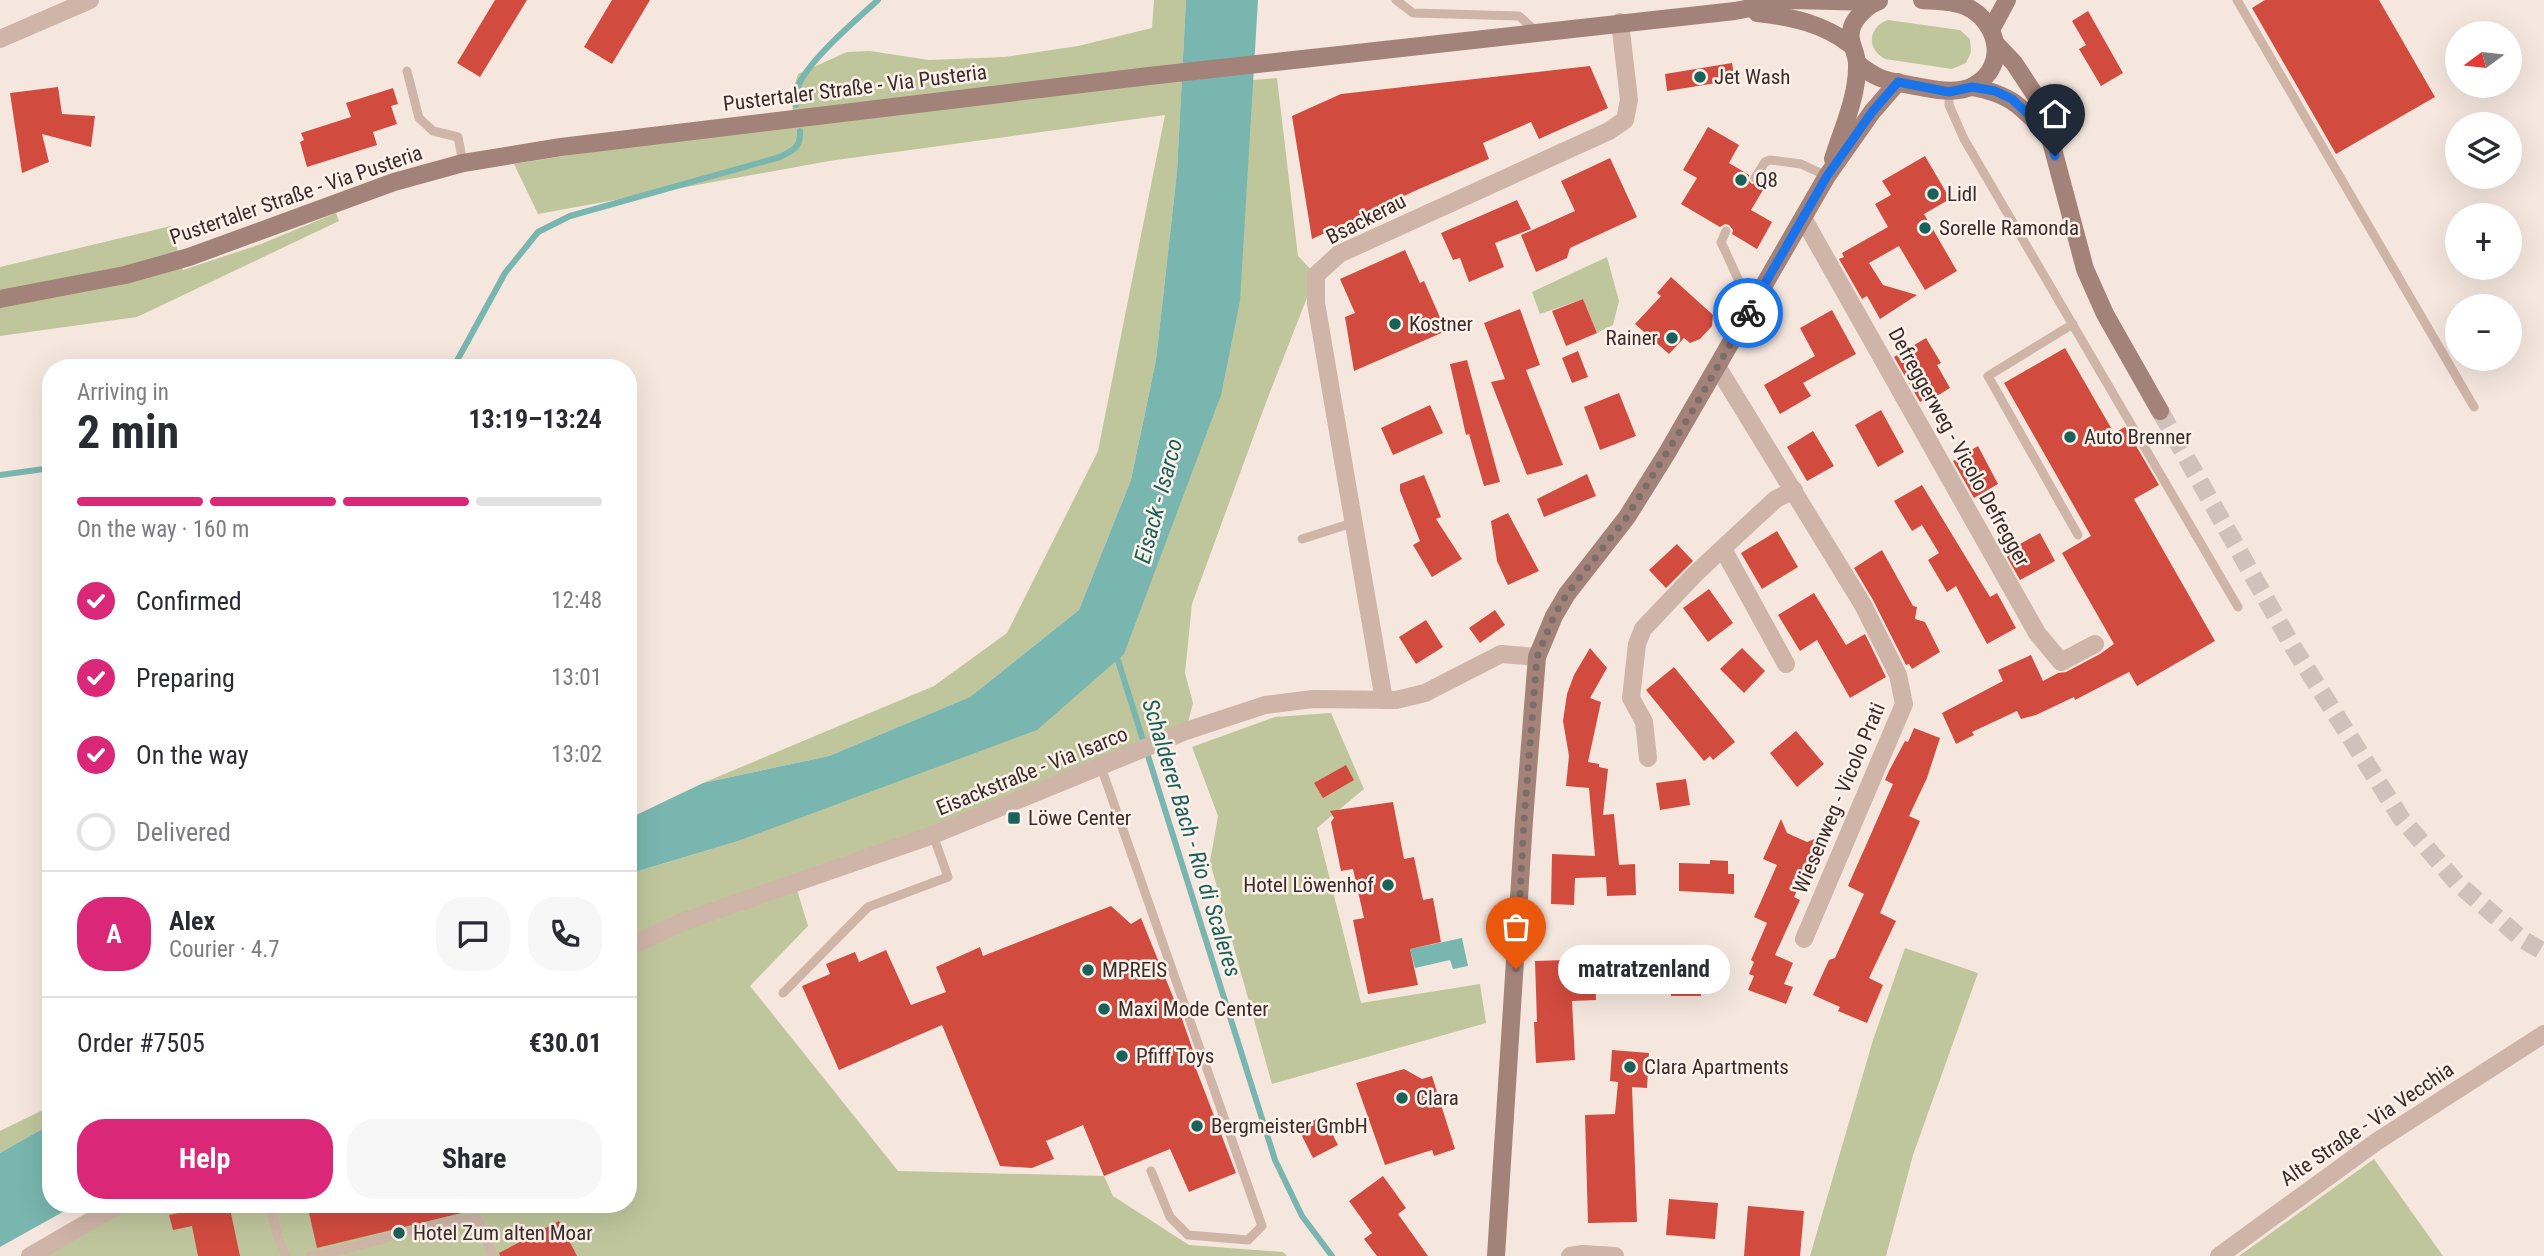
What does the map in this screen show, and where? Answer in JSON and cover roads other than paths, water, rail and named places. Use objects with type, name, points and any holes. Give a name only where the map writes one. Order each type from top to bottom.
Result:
[{"type":"main road","name":"Pustertaler Straße - Via Pusteria","points":[[0,299],[125,275],[189,257],[394,182],[463,163],[582,144],[1537,32],[1734,6],[1792,0],[1878,1]]},
{"type":"main road","points":[[1932,0],[1963,5],[1980,15],[2041,104],[2085,269],[2105,314],[2160,411]]},
{"type":"main road","points":[[1972,87],[1990,74],[1995,58],[1993,35],[2007,0]]},
{"type":"main road","points":[[1827,176],[1851,102],[1857,63],[1851,45],[1852,27],[1862,13],[1878,1]]},
{"type":"main road","name":"Pustertaler Straße - Via Pusteria","points":[[1734,6],[1791,17],[1829,30],[1851,45]]},
{"type":"main road","points":[[1857,63],[1875,78],[1949,92],[1972,87],[1995,91],[2012,99],[2048,133]]},
{"type":"main road","points":[[1496,1256],[1537,657],[1554,616],[1567,594],[1627,517],[1718,368],[1827,176],[1872,112],[1898,82]]},
{"type":"street","points":[[0,39],[90,0]]},
{"type":"street","name":"Bsackerau","points":[[1384,700],[1316,303],[1316,275],[1339,254],[1609,131],[1625,120],[1629,100],[1620,22]]},
{"type":"street","name":"Defreggerweg - Vicolo Defregger","points":[[1803,218],[2037,633],[2061,662],[2095,644]]},
{"type":"street","name":"Wiesenweg - Vicolo Prati","points":[[1718,368],[1863,605],[1899,675],[1904,704],[1804,939]]},
{"type":"street","points":[[1648,758],[1644,722],[1632,698],[1637,644],[1643,629],[1651,618],[1776,499],[1794,490]]},
{"type":"street","points":[[1723,549],[1786,664]]},
{"type":"street","name":"Eisackstraße - Via Isarco","points":[[637,943],[685,921],[933,835],[1186,731],[1265,705],[1288,701],[1384,700],[1425,693],[1501,654],[1537,657]]},
{"type":"street","name":"Alte Straße - Via Vecchia","points":[[2219,1256],[2376,1142],[2544,1034]]},
{"type":"street","points":[[30,1256],[104,1213]]},
{"type":"street","points":[[1570,1256],[1615,1256]]},
{"type":"lane","points":[[1396,0],[1413,13],[1519,16],[1537,32]]},
{"type":"lane","points":[[2237,0],[2474,407]]},
{"type":"lane","points":[[407,71],[419,118],[433,131],[458,137],[463,163]]},
{"type":"lane","points":[[1949,92],[1949,105],[1960,131],[2238,607]]},
{"type":"lane","points":[[1755,178],[1765,162],[1770,160],[1801,164],[1827,176]]},
{"type":"lane","points":[[1726,230],[1721,242],[1751,307]]},
{"type":"lane","points":[[2073,324],[1988,376],[2078,535]]},
{"type":"lane","points":[[1302,539],[1346,525],[1355,530]]},
{"type":"lane","points":[[1108,764],[1262,1226],[1248,1240],[1188,1235],[1170,1217],[1151,1171]]},
{"type":"lane","points":[[783,993],[868,907],[948,877],[933,835]]},
{"type":"lane","points":[[271,1213],[286,1256]]},
{"type":"lane","points":[[310,1256],[338,1252],[446,1220],[477,1218],[494,1256]]},
{"type":"water","name":"Eisack - Isarco","points":[[1186,0],[1258,0],[1240,301],[1221,395],[1124,654],[1037,730],[735,842],[637,871],[637,815],[703,783],[829,756],[970,697],[1079,610],[1131,480],[1156,360],[1177,172]]},
{"type":"water","points":[[1462,938],[1468,966],[1453,969],[1450,960],[1415,968],[1410,949]]},
{"type":"water","points":[[42,1129],[42,1213],[61,1213],[0,1247],[0,1153]]},
{"type":"waterway","points":[[796,105],[798,87],[806,72],[836,39],[878,0]]},
{"type":"waterway","points":[[458,359],[505,273],[538,232],[570,216],[780,157],[796,147],[800,131]]},
{"type":"waterway","points":[[0,475],[42,469]]},
{"type":"waterway","name":"Schalderer Bach - Rio di Scaleres","points":[[1116,654],[1275,1160],[1302,1216],[1332,1256]]},
{"type":"tunnel","points":[[2160,411],[2293,647],[2401,818],[2457,883],[2522,939],[2544,952]]},
{"type":"place","name":"Jet Wash","points":[[1700,77]]},
{"type":"place","name":"Q8","points":[[1741,180]]},
{"type":"place","name":"Lidl","points":[[1933,194]]},
{"type":"place","name":"Sorelle Ramonda","points":[[1925,228]]},
{"type":"place","name":"Kostner","points":[[1395,324]]},
{"type":"place","name":"Rainer","points":[[1672,338]]},
{"type":"place","name":"Auto Brenner","points":[[2070,437]]},
{"type":"place","name":"Löwe Center","points":[[1014,818]]},
{"type":"place","name":"Hotel Löwenhof","points":[[1388,885]]},
{"type":"place","name":"matratzenland","points":[[1516,969]]},
{"type":"place","name":"MPREIS","points":[[1088,970]]},
{"type":"place","name":"Maxi Mode Center","points":[[1104,1009]]},
{"type":"place","name":"Pfiff Toys","points":[[1122,1056]]},
{"type":"place","name":"Clara Apartments","points":[[1630,1067]]},
{"type":"place","name":"Clara","points":[[1402,1098]]},
{"type":"place","name":"Bergmeister GmbH","points":[[1197,1126]]},
{"type":"place","name":"Hotel Zum alten Moar","points":[[399,1233]]}]
